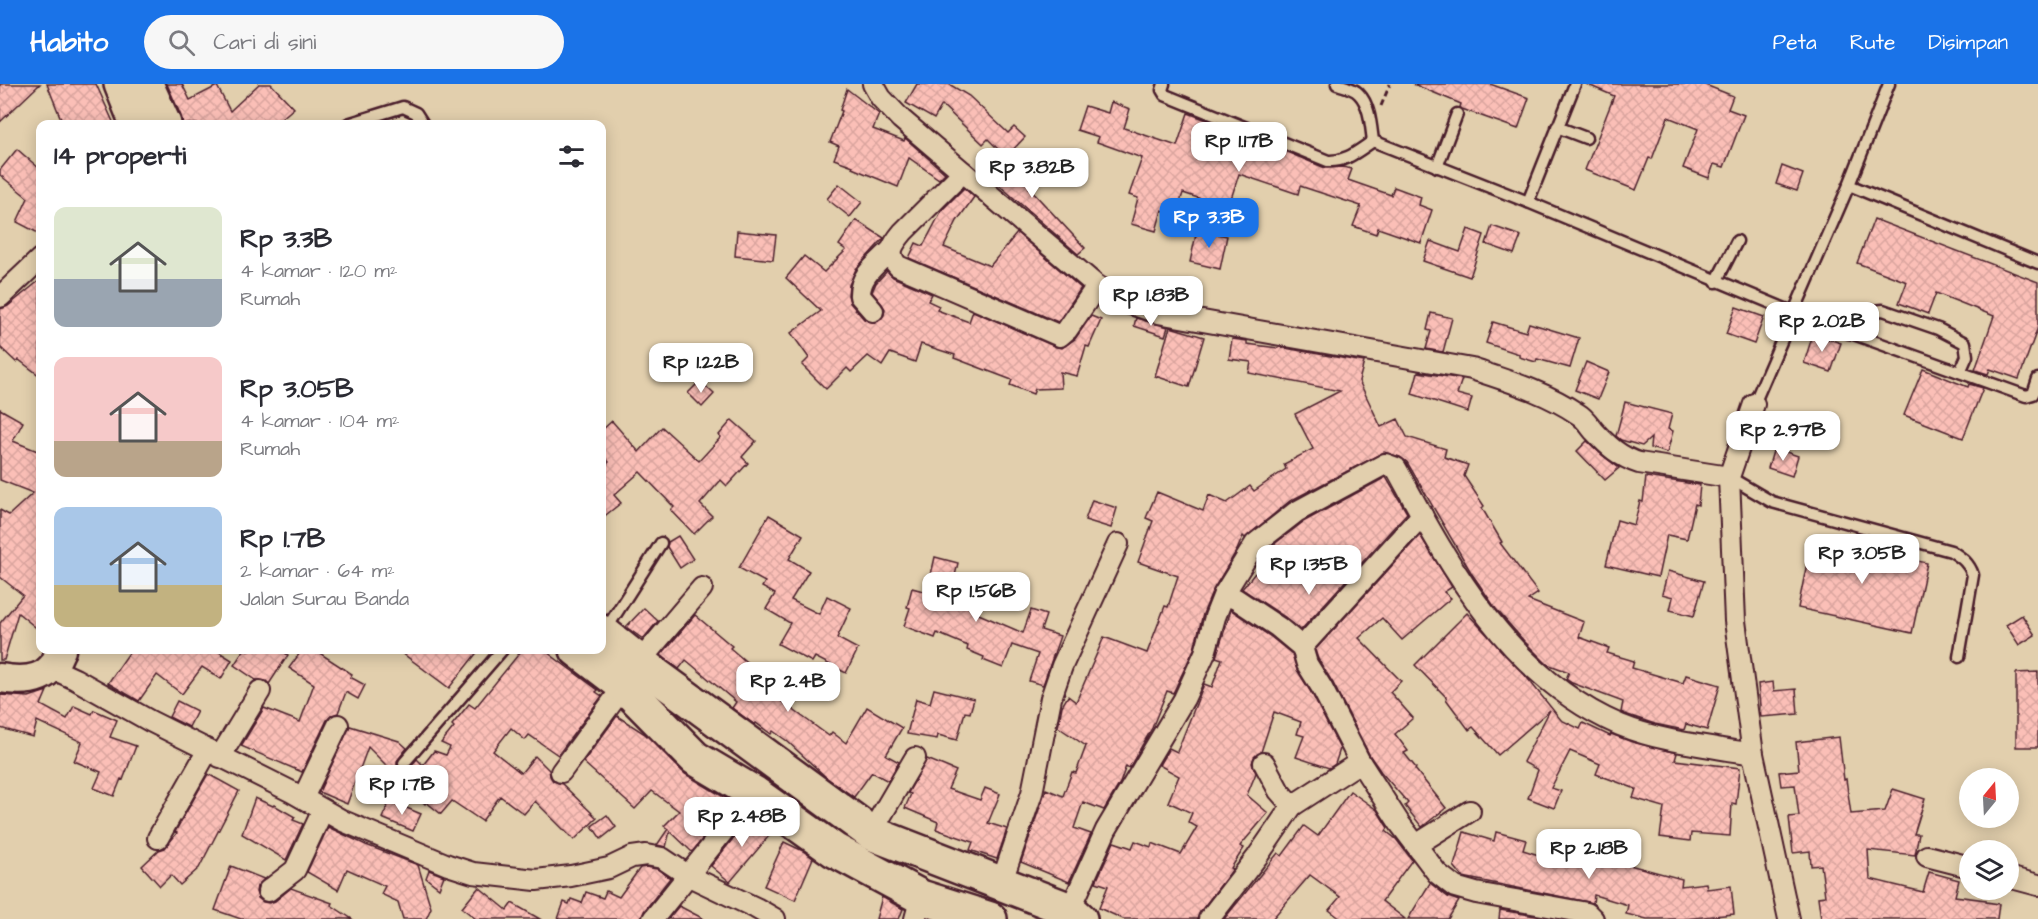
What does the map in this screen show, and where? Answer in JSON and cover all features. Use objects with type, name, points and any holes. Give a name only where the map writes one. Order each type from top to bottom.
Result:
[{"type":"highway","points":[[121,84],[135,120]]},
{"type":"highway","points":[[146,84],[162,120]]},
{"type":"highway","points":[[606,649],[632,674],[695,758],[754,793],[918,908],[990,919]]},
{"type":"highway","points":[[632,674],[656,675],[871,833],[1075,914]]},
{"type":"street","points":[[873,84],[881,99],[963,172],[1097,286],[1125,302],[1158,313],[1472,369],[1521,385],[1549,397],[1580,415],[1607,444],[1626,459],[1729,477]]},
{"type":"street","points":[[873,311],[860,297],[861,284],[865,277],[890,251],[903,232],[963,172]]},
{"type":"street","points":[[890,251],[897,266],[1059,336],[1067,330],[1097,286]]},
{"type":"street","points":[[0,297],[36,263]]},
{"type":"street","points":[[1754,404],[1729,477],[1735,621],[1753,754],[1789,919]]},
{"type":"street","points":[[1075,914],[1106,830],[1184,699],[1205,653],[1224,594],[1255,544],[1296,512],[1385,464],[1396,468],[1468,593],[1491,623],[1549,682],[1578,704],[1621,725],[1668,739],[1753,754]]},
{"type":"street","points":[[1302,646],[1422,515]]},
{"type":"street","points":[[1001,884],[1032,793],[1051,698],[1062,666],[1118,544]]},
{"type":"street","points":[[561,772],[632,674],[702,588]]},
{"type":"street","points":[[1224,594],[1236,599],[1302,646],[1307,664],[1360,762],[1437,873],[1455,887],[1476,893],[1587,913],[1593,919]]},
{"type":"street","points":[[0,678],[14,680],[33,678],[56,659],[150,721],[303,798],[343,821],[408,850],[473,873],[536,880],[609,868],[632,857],[646,855],[662,858],[689,876],[775,919]]},
{"type":"street","points":[[158,838],[214,754],[260,692]]},
{"type":"street","points":[[303,798],[338,725]]},
{"type":"street","points":[[871,833],[915,758]]},
{"type":"street","points":[[1209,919],[1257,857],[1292,806],[1360,762]]},
{"type":"street","points":[[1264,763],[1279,791],[1292,806]]},
{"type":"street","points":[[653,919],[754,793]]},
{"type":"street","points":[[268,891],[295,870],[323,810]]},
{"type":"street","points":[[1416,845],[1470,811]]},
{"type":"street","points":[[1927,856],[1959,864]]},
{"type":"street","points":[[2019,880],[2038,885]]},
{"type":"lane","points":[[1164,84],[1162,90],[1165,95],[1328,161],[1338,162],[1347,159],[1373,141]]},
{"type":"lane","points":[[1337,84],[1358,92],[1362,98],[1370,119],[1373,141]]},
{"type":"lane","points":[[1528,202],[1575,84]]},
{"type":"lane","points":[[1754,404],[1850,186],[1889,84]]},
{"type":"lane","points":[[361,120],[403,107],[416,113],[420,120]]},
{"type":"lane","points":[[1437,167],[1457,114]]},
{"type":"lane","points":[[1557,127],[1586,138]]},
{"type":"lane","points":[[1373,141],[1528,202],[1795,314],[2028,397],[2032,394],[2038,379]]},
{"type":"lane","points":[[1850,186],[2038,263]]},
{"type":"lane","points":[[1716,282],[1737,241]]},
{"type":"lane","points":[[1849,333],[1865,312],[1883,310],[1938,329],[1965,344],[1966,356],[1960,372]]},
{"type":"lane","points":[[1729,477],[1772,502],[1951,551],[1963,559],[1970,566],[1973,575],[1959,657]]},
{"type":"lane","points":[[606,621],[661,543]]},
{"type":"lane","points":[[404,763],[499,654]]},
{"type":"building","points":[[0,84],[40,84],[0,122]]},
{"type":"building","points":[[47,84],[96,84],[112,120],[61,120]]},
{"type":"building","points":[[167,84],[182,84],[190,100],[217,86],[230,111],[259,84],[271,84],[294,108],[280,120],[182,120]]},
{"type":"building","points":[[917,84],[949,84],[969,96],[1008,133],[1014,127],[1025,137],[1006,157],[988,139],[983,144],[942,105],[934,119],[906,103]]},
{"type":"building","points":[[1413,84],[1490,84],[1529,98],[1518,129],[1462,109],[1461,104]]},
{"type":"building","points":[[1586,84],[1703,84],[1733,96],[1728,109],[1744,115],[1724,167],[1714,164],[1709,178],[1683,168],[1698,129],[1668,117],[1652,159],[1649,158],[1636,190],[1585,170],[1614,96]]},
{"type":"building","points":[[847,89],[879,114],[873,129],[904,141],[905,138],[945,173],[939,179],[909,158],[898,187],[834,159],[839,146],[830,142],[842,111],[840,110]]},
{"type":"building","points":[[1111,102],[1130,109],[1124,128],[1177,146],[1188,113],[1212,122],[1211,125],[1260,141],[1325,168],[1352,169],[1348,180],[1391,195],[1394,187],[1421,197],[1419,205],[1432,210],[1421,243],[1378,228],[1376,234],[1353,226],[1361,206],[1300,186],[1298,194],[1239,174],[1228,208],[1183,193],[1176,215],[1162,210],[1156,231],[1131,224],[1138,198],[1129,195],[1142,158],[1097,142],[1099,137],[1077,130],[1085,106],[1108,113]]},
{"type":"building","points":[[17,149],[36,166],[36,232],[17,222],[28,198],[0,175],[0,170]]},
{"type":"building","points":[[1018,152],[1030,164],[1021,172],[1033,185],[1029,188],[1085,248],[1078,254],[991,178]]},
{"type":"building","points":[[1782,166],[1803,174],[1797,191],[1776,184]]},
{"type":"building","points":[[839,184],[862,202],[850,217],[827,199]]},
{"type":"building","points":[[964,188],[974,197],[957,221],[944,247],[990,266],[1017,233],[1081,288],[1058,322],[909,258],[916,243],[923,246],[942,210]]},
{"type":"building","points":[[1874,219],[2038,282],[2038,327],[2019,379],[1990,369],[1988,374],[1975,370],[1994,316],[1936,293],[1928,314],[1899,303],[1907,282],[1857,263]]},
{"type":"building","points":[[856,220],[884,238],[856,269],[849,285],[850,303],[864,319],[875,323],[884,315],[885,309],[872,292],[876,283],[887,271],[893,277],[932,294],[928,301],[939,306],[937,310],[969,322],[973,311],[1056,347],[1062,348],[1075,339],[1091,316],[1101,320],[1089,347],[1086,346],[1077,376],[1060,372],[1061,388],[1035,389],[1033,394],[1010,385],[1012,380],[954,358],[955,355],[921,344],[915,362],[890,353],[882,366],[868,356],[851,372],[847,368],[826,389],[802,365],[809,358],[791,333],[821,311],[786,278],[804,256],[824,272],[846,250],[839,245]]},
{"type":"building","points":[[1492,226],[1521,236],[1514,254],[1486,244]]},
{"type":"building","points":[[1468,229],[1484,235],[1470,277],[1423,261],[1430,241],[1460,252]]},
{"type":"building","points":[[1197,230],[1227,236],[1220,269],[1190,262]]},
{"type":"building","points":[[737,231],[776,235],[773,260],[735,256]]},
{"type":"building","points":[[36,283],[36,373],[19,360],[16,362],[0,347],[0,309],[8,306]]},
{"type":"building","points":[[1736,307],[1764,317],[1754,344],[1726,334]]},
{"type":"building","points":[[1431,313],[1452,318],[1443,352],[1426,349],[1431,331],[1427,330]]},
{"type":"building","points":[[1136,318],[1168,327],[1165,336],[1134,326]]},
{"type":"building","points":[[1493,322],[1526,332],[1529,323],[1579,338],[1570,368],[1537,359],[1536,362],[1519,357],[1519,354],[1486,343]]},
{"type":"building","points":[[1170,327],[1204,337],[1189,387],[1155,376]]},
{"type":"building","points":[[1813,334],[1841,343],[1831,372],[1804,363]]},
{"type":"building","points":[[1232,339],[1247,341],[1247,344],[1279,347],[1364,362],[1359,381],[1381,427],[1398,419],[1407,437],[1446,449],[1444,457],[1468,465],[1464,476],[1484,506],[1482,508],[1502,542],[1500,543],[1538,593],[1528,600],[1584,622],[1579,637],[1609,648],[1607,653],[1634,661],[1632,668],[1683,683],[1686,675],[1720,685],[1707,730],[1686,724],[1684,730],[1625,714],[1621,712],[1623,702],[1572,683],[1566,679],[1569,672],[1547,664],[1496,609],[1472,574],[1407,462],[1384,452],[1290,501],[1245,538],[1243,536],[1213,590],[1203,614],[1194,649],[1173,693],[1167,691],[1152,728],[1129,768],[1126,766],[1120,783],[1104,810],[1083,802],[1074,828],[1091,834],[1069,882],[1021,862],[1046,789],[1063,796],[1072,772],[1076,773],[1086,746],[1058,727],[1062,706],[1068,696],[1076,702],[1104,637],[1147,653],[1165,606],[1168,607],[1178,576],[1138,562],[1153,521],[1146,518],[1157,492],[1203,511],[1209,495],[1227,503],[1250,486],[1254,491],[1286,469],[1284,464],[1313,449],[1295,414],[1340,391],[1249,373],[1251,362],[1229,359]]},
{"type":"building","points":[[1586,362],[1609,372],[1598,399],[1575,390]]},
{"type":"building","points":[[1923,369],[1968,387],[1969,384],[1983,388],[1963,438],[1904,415]]},
{"type":"building","points":[[1418,372],[1462,379],[1457,394],[1472,398],[1468,412],[1412,394]]},
{"type":"building","points":[[700,381],[714,394],[702,407],[688,393]]},
{"type":"building","points":[[1625,402],[1672,414],[1668,429],[1673,431],[1667,453],[1650,448],[1651,438],[1642,446],[1621,440],[1616,436]]},
{"type":"building","points":[[0,409],[23,422],[13,441],[36,450],[36,628],[18,613],[4,660],[0,660],[0,623],[23,595],[0,577],[0,510],[9,515],[33,493],[0,480]]},
{"type":"building","points":[[732,420],[756,441],[742,457],[748,463],[727,486],[721,480],[700,504],[712,516],[694,534],[671,510],[674,507],[640,472],[614,495],[621,503],[606,515],[606,465],[609,462],[606,459],[606,426],[612,421],[639,452],[662,427],[699,461],[721,437],[719,435]]},
{"type":"building","points":[[1587,441],[1619,468],[1605,480],[1577,451]]},
{"type":"building","points":[[1774,448],[1798,456],[1792,476],[1768,468]]},
{"type":"building","points":[[1386,477],[1407,513],[1301,630],[1242,589],[1268,557],[1264,552],[1303,522]]},
{"type":"building","points":[[1646,477],[1700,485],[1698,505],[1695,504],[1687,539],[1667,535],[1658,577],[1606,565],[1617,520],[1634,525],[1640,501],[1643,502]]},
{"type":"building","points":[[1092,500],[1117,508],[1111,528],[1085,520]]},
{"type":"building","points":[[769,515],[803,535],[789,559],[809,571],[791,600],[819,614],[827,596],[851,608],[837,638],[858,649],[846,673],[815,657],[812,662],[778,644],[790,623],[766,609],[775,594],[762,587],[765,582],[739,568]]},
{"type":"building","points":[[1420,535],[1452,587],[1444,592],[1451,598],[1402,640],[1382,618],[1359,638],[1401,681],[1390,692],[1413,718],[1395,734],[1408,751],[1404,753],[1415,769],[1446,808],[1422,827],[1405,806],[1408,803],[1370,756],[1315,650]]},
{"type":"building","points":[[678,536],[693,559],[680,568],[667,547],[668,542]]},
{"type":"building","points":[[1812,538],[1927,563],[1912,633],[1798,608]]},
{"type":"building","points":[[935,557],[958,563],[953,584],[981,595],[974,612],[1023,633],[1031,610],[1046,615],[1041,630],[1060,636],[1043,685],[1029,681],[1038,654],[1012,645],[1003,668],[967,650],[968,646],[937,633],[935,638],[904,626],[910,608],[907,607],[912,588],[927,592]]},
{"type":"building","points":[[1668,571],[1704,581],[1694,616],[1670,610],[1673,597],[1662,594]]},
{"type":"building","points":[[644,608],[658,621],[643,639],[626,627]]},
{"type":"building","points":[[1231,610],[1292,654],[1297,670],[1340,749],[1335,764],[1329,768],[1296,757],[1304,736],[1297,734],[1301,722],[1274,712],[1261,752],[1254,757],[1252,763],[1256,773],[1247,795],[1268,813],[1240,846],[1244,848],[1231,868],[1233,869],[1197,919],[1123,919],[1099,908],[1108,886],[1096,882],[1114,842],[1132,848],[1135,841],[1151,847],[1152,843],[1181,854],[1197,827],[1188,822],[1192,813],[1168,802],[1179,776],[1159,765],[1169,748],[1177,752],[1204,684],[1212,687],[1222,659],[1216,657]]},
{"type":"building","points":[[1467,613],[1524,674],[1561,720],[1580,729],[1583,723],[1610,736],[1611,734],[1632,742],[1677,753],[1675,760],[1740,768],[1736,804],[1732,803],[1730,836],[1691,833],[1690,841],[1660,837],[1664,807],[1633,798],[1636,789],[1596,774],[1600,764],[1570,751],[1551,788],[1561,791],[1554,808],[1528,798],[1538,770],[1523,762],[1550,710],[1498,755],[1473,727],[1469,730],[1447,698],[1415,665]]},
{"type":"building","points":[[695,615],[757,671],[751,679],[829,736],[832,732],[846,743],[867,707],[902,728],[886,755],[899,762],[888,781],[872,772],[854,797],[827,778],[787,741],[773,731],[771,734],[756,723],[755,725],[732,708],[736,702],[686,660],[679,669],[661,655]]},
{"type":"building","points":[[2022,615],[2035,635],[2019,645],[2006,625]]},
{"type":"building","points":[[128,654],[222,654],[232,660],[221,679],[202,667],[182,694],[157,675],[139,701],[108,683]]},
{"type":"building","points":[[241,654],[288,655],[269,684],[266,681],[256,680],[234,665]]},
{"type":"building","points":[[299,654],[321,654],[352,674],[350,677],[365,685],[358,699],[346,692],[338,713],[327,720],[302,772],[241,746],[264,708],[300,722],[314,684],[289,668]]},
{"type":"building","points":[[403,654],[476,654],[449,688]]},
{"type":"building","points":[[519,654],[549,654],[598,690],[596,692],[602,696],[558,755],[529,735],[525,740],[511,728],[493,751],[521,773],[535,756],[549,770],[553,781],[562,784],[597,818],[574,840],[535,801],[524,814],[500,796],[482,821],[452,801],[441,814],[426,802],[425,804],[368,747],[347,804],[319,792],[350,726],[399,741],[407,748],[397,761],[397,766],[402,770],[409,768],[417,759],[423,765],[434,751],[446,755],[450,747],[441,743],[454,727],[452,725],[469,704],[475,708]]},
{"type":"building","points":[[2038,672],[2038,747],[2016,747],[2016,673]]},
{"type":"building","points":[[1773,682],[1774,691],[1796,689],[1798,714],[1761,717],[1758,684]]},
{"type":"building","points":[[934,689],[974,699],[970,713],[965,712],[957,740],[938,735],[937,739],[907,734],[916,699],[930,703]]},
{"type":"building","points":[[47,691],[41,705],[67,719],[74,706],[92,714],[94,710],[117,720],[110,737],[136,746],[114,796],[94,788],[101,772],[74,761],[82,742],[37,721],[33,737],[0,728],[0,695],[29,697]]},
{"type":"building","points":[[177,701],[197,711],[189,727],[169,717]]},
{"type":"building","points":[[617,716],[645,734],[685,774],[732,802],[692,852],[670,831],[666,847],[657,845],[668,829],[664,826],[679,811],[652,791],[635,809],[583,762]]},
{"type":"building","points":[[1839,737],[1851,814],[1885,811],[1893,789],[1925,799],[1914,834],[1919,834],[1915,855],[1868,850],[1870,879],[1923,892],[1929,872],[1959,880],[1955,896],[1959,897],[1959,900],[1986,900],[1986,902],[1999,904],[1997,919],[1821,919],[1818,897],[1825,896],[1821,865],[1811,866],[1810,851],[1793,853],[1789,817],[1799,816],[1795,785],[1781,786],[1779,772],[1799,770],[1796,742]]},
{"type":"building","points":[[927,759],[956,771],[948,789],[980,800],[985,788],[1000,794],[988,823],[1007,829],[997,859],[970,850],[973,842],[936,829],[938,822],[905,808],[911,794],[908,793]]},
{"type":"building","points":[[208,774],[239,791],[199,868],[180,885],[171,875],[160,886],[142,866],[159,850],[165,848],[177,833],[175,832]]},
{"type":"building","points":[[1350,791],[1377,810],[1388,828],[1386,831],[1396,839],[1412,860],[1382,901],[1405,919],[1341,919],[1329,910],[1340,897],[1310,875],[1272,919],[1224,919],[1278,853],[1282,856],[1304,826],[1318,836]]},
{"type":"building","points":[[255,798],[274,805],[295,817],[293,820],[303,824],[286,860],[242,834]]},
{"type":"building","points":[[390,801],[421,814],[413,831],[382,818]]},
{"type":"building","points":[[607,815],[616,827],[601,839],[592,826]]},
{"type":"building","points":[[752,815],[774,830],[730,882],[711,866]]},
{"type":"building","points":[[328,827],[366,845],[418,865],[431,908],[426,919],[403,919],[398,902],[381,894],[385,886],[347,869],[338,890],[307,872]]},
{"type":"building","points":[[1464,832],[1494,841],[1496,832],[1526,840],[1523,850],[1573,866],[1576,857],[1605,866],[1607,859],[1682,879],[1681,886],[1706,883],[1707,889],[1731,886],[1734,914],[1684,919],[1647,919],[1626,914],[1628,905],[1594,895],[1593,903],[1463,877],[1454,866]]},
{"type":"building","points":[[784,842],[813,858],[795,900],[764,886]]},
{"type":"building","points":[[231,866],[264,879],[257,886],[256,892],[258,898],[263,902],[275,901],[291,888],[332,903],[331,905],[352,919],[241,919],[215,910]]},
{"type":"building","points":[[640,868],[657,869],[670,878],[644,911],[641,919],[558,919],[564,902],[569,904],[571,899],[582,903],[586,892],[603,898],[606,891],[619,897]]},
{"type":"building","points":[[429,870],[444,876],[439,888],[426,878]]},
{"type":"building","points":[[1430,883],[1448,897],[1459,901],[1448,919],[1408,919]]},
{"type":"building","points":[[479,887],[507,910],[512,903],[540,919],[476,919],[462,908]]},
{"type":"building","points":[[882,897],[903,909],[899,919],[876,919]]},
{"type":"building","points":[[679,906],[704,919],[668,919]]},
{"type":"building","points":[[1500,910],[1553,919],[1499,919]]}]
